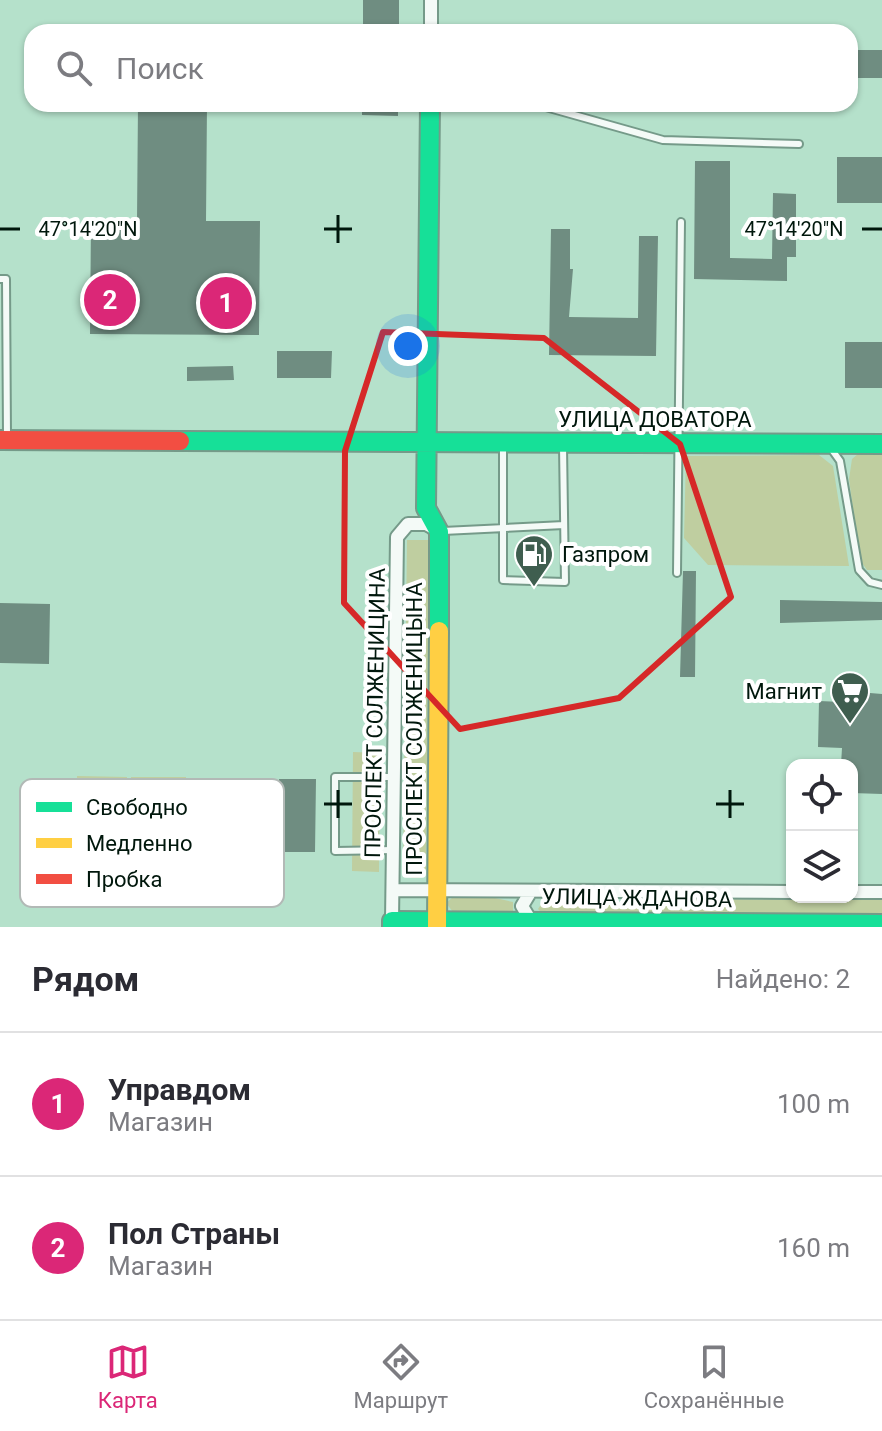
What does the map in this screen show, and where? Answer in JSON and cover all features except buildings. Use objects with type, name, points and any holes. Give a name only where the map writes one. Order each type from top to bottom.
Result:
[{"type":"street","points":[[431,0],[431,24]]},
{"type":"street","points":[[408,524],[426,508],[430,112]]},
{"type":"street","name":"УЛИЦА ДОВАТОРА","points":[[4,440],[882,444]]},
{"type":"street","name":"ПРОСПЕКТ СОЛЖЕНИЦЫНА","points":[[426,508],[439,532],[437,924]]},
{"type":"street","points":[[408,524],[426,524],[439,532]]},
{"type":"street","name":"ПРОСПЕКТ СОЛЖЕНИЦИНА","points":[[393,890],[397,537],[408,524]]},
{"type":"street","name":"ПРОСПЕКТ СОЛЖЕНИЦЫНА","points":[[392,924],[393,890]]},
{"type":"street","name":"УЛИЦА ЖДАНОВА","points":[[393,890],[786,892]]},
{"type":"street","points":[[531,891],[522,906],[531,921]]},
{"type":"street","points":[[858,892],[882,892]]},
{"type":"street","name":"УЛИЦА ЖДАНОВА","points":[[392,924],[531,921],[680,925],[882,924]]},
{"type":"lane","points":[[563,112],[663,140],[799,144]]},
{"type":"lane","points":[[677,573],[681,222]]},
{"type":"lane","points":[[0,279],[6,279],[4,440]]},
{"type":"lane","points":[[503,443],[503,580],[565,582],[563,443]]},
{"type":"lane","points":[[828,444],[840,461],[859,570],[870,582],[882,585]]},
{"type":"lane","points":[[439,532],[502,526],[564,525]]},
{"type":"lane","points":[[394,777],[335,777],[335,851],[394,850]]},
{"type":"highlighted area","points":[[383,332],[544,338],[680,444],[731,597],[619,698],[460,729],[344,603],[345,451]]},
{"type":"green space","points":[[859,453],[882,453],[882,570],[867,570],[860,560],[849,479],[852,459]]},
{"type":"green space","points":[[819,455],[833,466],[849,566],[708,565],[684,538],[686,456]]},
{"type":"green space","points":[[407,540],[429,540],[426,870],[419,878],[412,878],[403,870]]},
{"type":"green space","points":[[353,752],[380,753],[379,872],[352,871]]},
{"type":"green space","points":[[77,776],[127,777],[127,779],[77,779]]},
{"type":"green space","points":[[131,777],[186,777],[186,779]]},
{"type":"green space","points":[[486,896],[513,902],[513,913],[453,912],[446,903],[453,897]]},
{"type":"green space","points":[[693,899],[786,899],[786,903],[882,900],[882,916],[542,913],[538,909],[542,903],[640,904]]},
{"type":"traffic: fast","points":[[430,112],[426,508],[439,532],[439,631]]},
{"type":"traffic: fast","points":[[180,441],[882,444]]},
{"type":"traffic: fast","points":[[392,927],[392,921],[882,924]]},
{"type":"traffic: slow","points":[[437,927],[439,631]]},
{"type":"traffic: jam","points":[[0,440],[180,441]]},
{"type":"place","name":"Пол Страны","points":[[110,300]]},
{"type":"place","name":"Управдом","points":[[226,303]]},
{"type":"place","name":"Газпром","points":[[534,588]]},
{"type":"place","name":"Магнит","points":[[850,725]]}]
